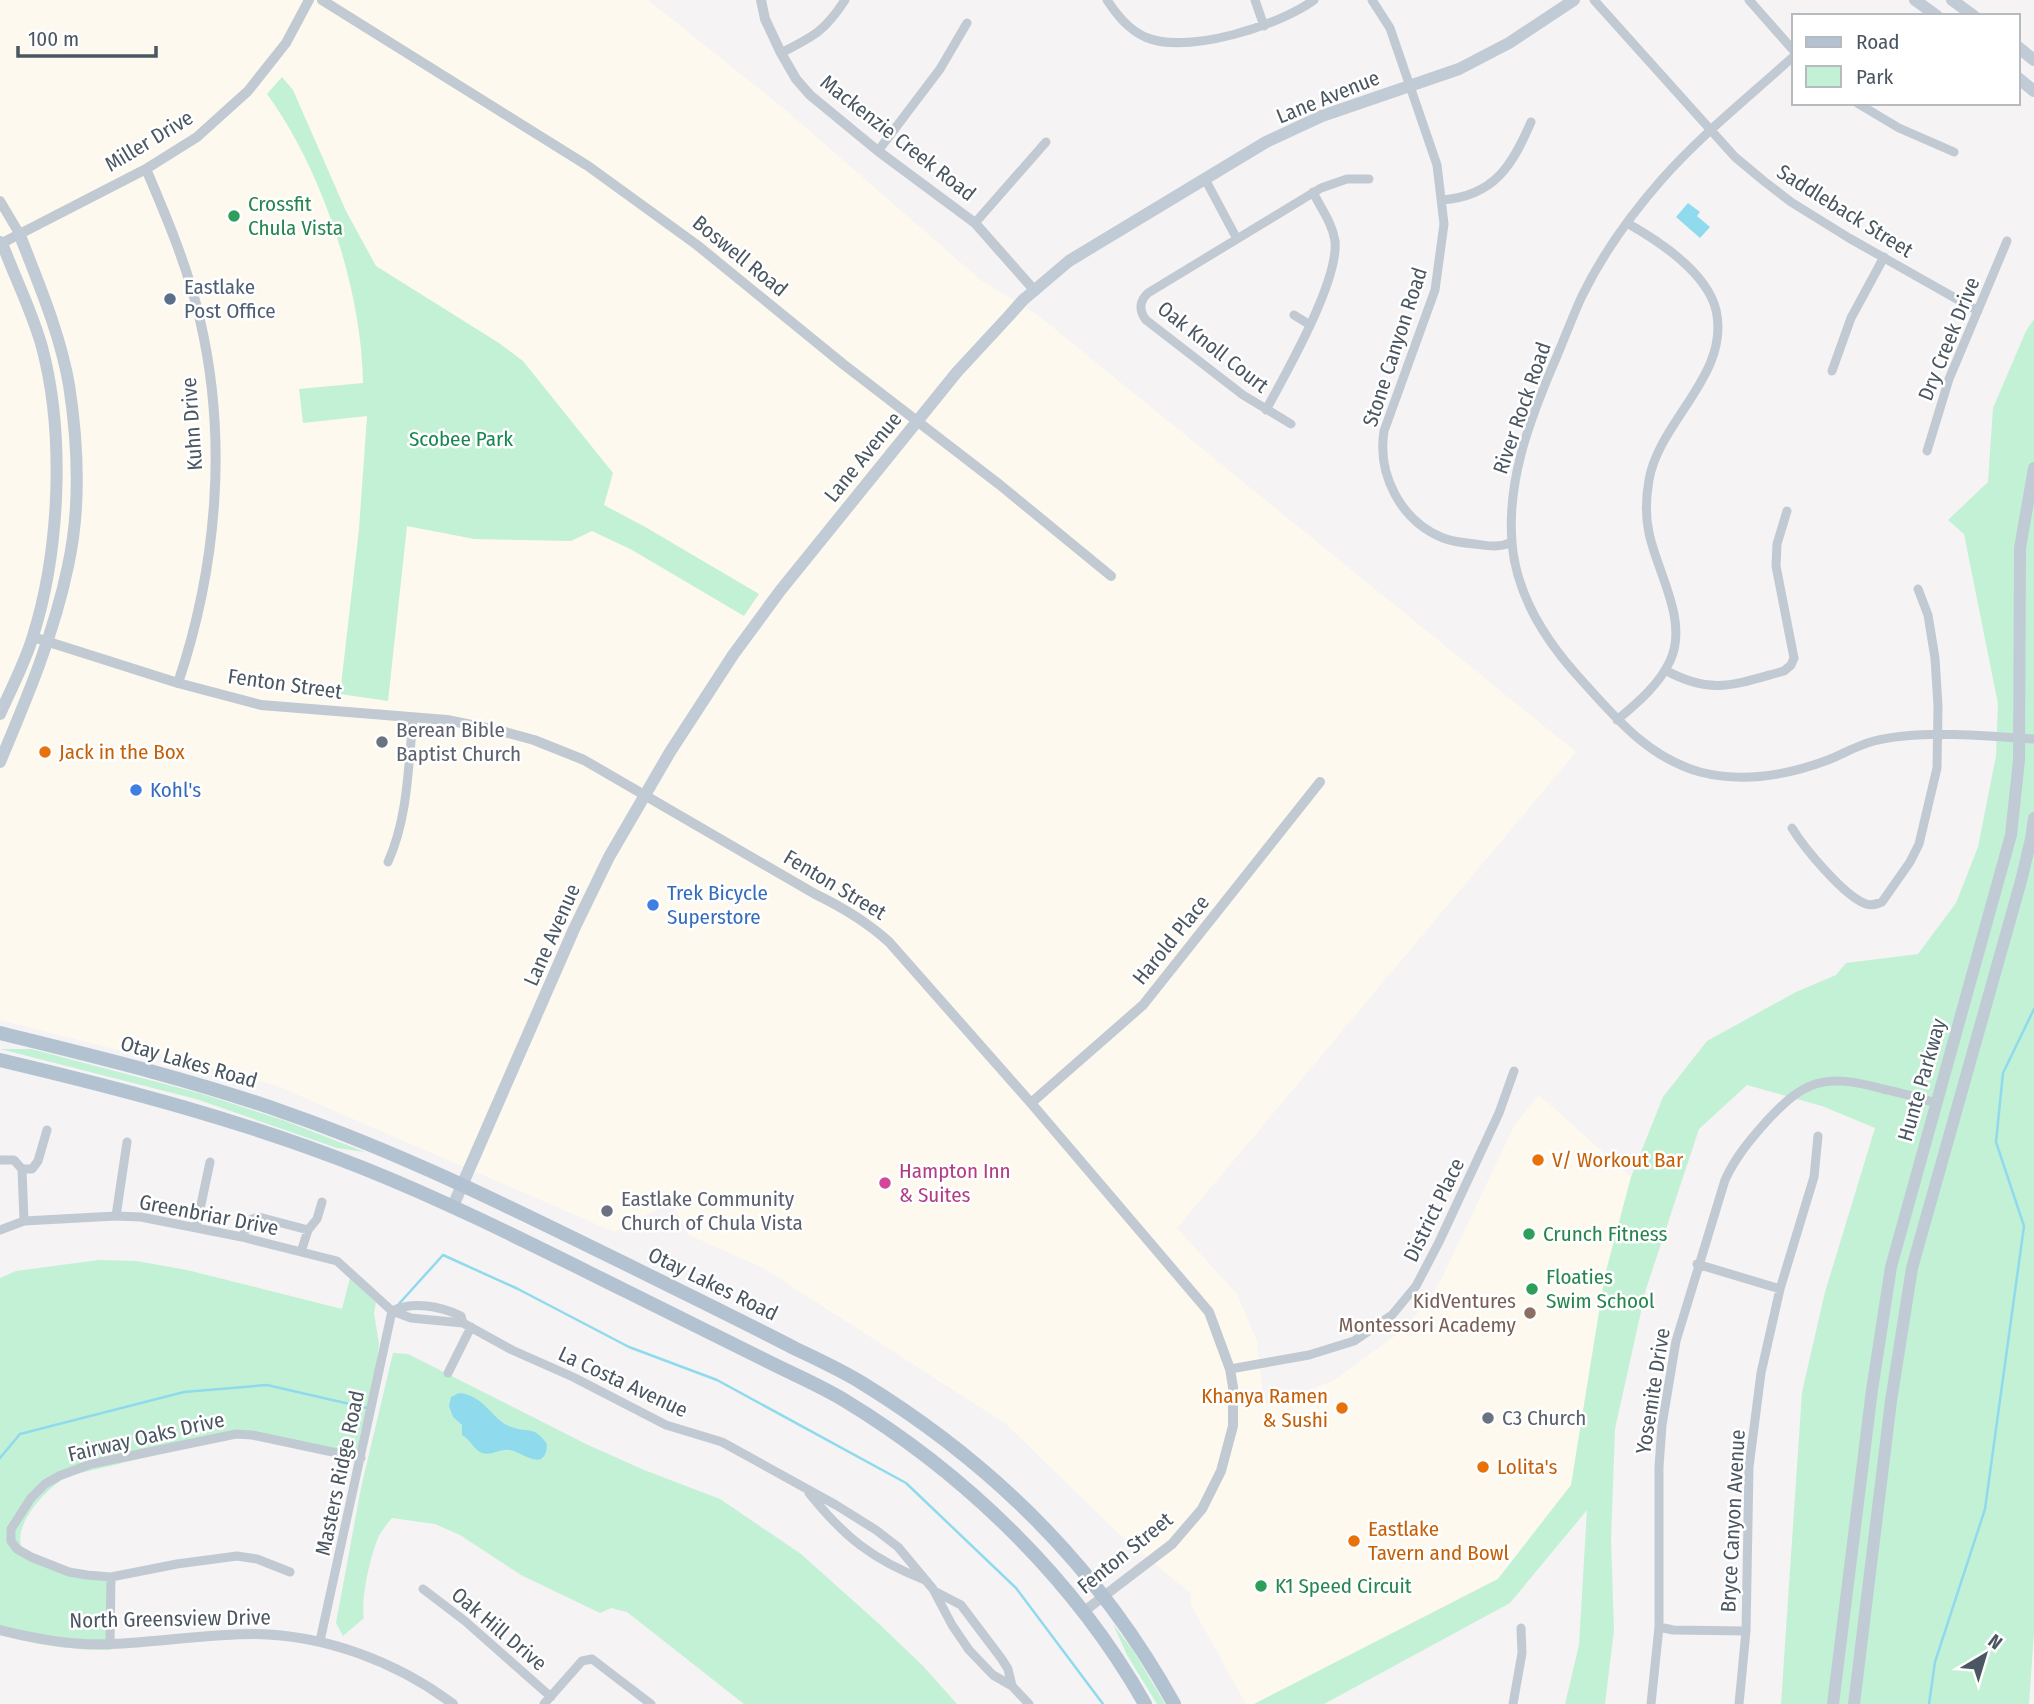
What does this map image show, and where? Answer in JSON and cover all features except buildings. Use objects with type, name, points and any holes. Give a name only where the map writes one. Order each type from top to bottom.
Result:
[{"type":"main road","name":"Lane Avenue","points":[[453,1206],[574,929],[609,857],[677,741],[761,616],[965,363],[1023,300],[1085,250],[1266,142],[1322,116],[1459,69],[1509,43],[1574,0]]},
{"type":"main road","points":[[1914,0],[1934,14]]},
{"type":"main road","points":[[1952,0],[1971,14]]},
{"type":"main road","points":[[2020,49],[2034,60]]},
{"type":"main road","points":[[2020,80],[2034,91]]},
{"type":"main road","points":[[0,762],[48,642],[68,566],[77,470],[68,383],[49,311],[19,233]]},
{"type":"main road","points":[[0,714],[33,637],[55,533],[57,476],[52,404],[42,349],[27,301],[1,242]]},
{"type":"main road","name":"Hunte Parkway","points":[[1833,1704],[1872,1390],[1891,1267],[2011,835],[2019,760],[2020,548],[2034,468]]},
{"type":"main road","name":"Hunte Parkway","points":[[1854,1704],[1891,1401],[1912,1268],[2021,881],[2034,818]]},
{"type":"main road","name":"Otay Lakes Road","points":[[0,1033],[172,1077],[288,1113],[370,1144],[464,1184],[860,1382],[931,1429],[993,1477],[1053,1536],[1106,1597],[1148,1657],[1174,1704]]},
{"type":"main road","points":[[0,1060],[99,1083],[218,1118],[362,1168],[453,1206],[842,1399],[908,1443],[981,1502],[1060,1581],[1124,1667],[1145,1704]]},
{"type":"street","name":"Miller Drive","points":[[1,242],[146,169],[197,137],[248,91],[286,43],[309,0]]},
{"type":"street","name":"Boswell Road","points":[[322,0],[588,166],[697,245],[1111,576]]},
{"type":"street","name":"Mackenzie Creek Road","points":[[761,0],[765,19],[781,53],[796,79],[810,95],[975,223],[1035,291]]},
{"type":"street","points":[[781,53],[829,24],[845,0]]},
{"type":"street","points":[[1107,0],[1129,27],[1144,37],[1162,42],[1219,38],[1264,26],[1301,10],[1314,0]]},
{"type":"street","points":[[1255,0],[1264,26]]},
{"type":"street","name":"Stone Canyon Road","points":[[1373,0],[1390,28],[1437,165],[1444,224],[1437,282],[1387,421],[1383,440],[1384,463],[1391,488],[1401,505],[1413,519],[1430,531],[1455,542],[1501,547],[1512,542]]},
{"type":"street","name":"Saddleback Street","points":[[1594,0],[1753,173],[1791,202],[1978,311]]},
{"type":"street","points":[[1749,0],[1792,52]]},
{"type":"street","points":[[878,150],[929,84],[967,23]]},
{"type":"street","name":"River Rock Road","points":[[1792,56],[1664,177],[1627,223],[1583,293],[1542,392],[1516,471],[1511,513],[1512,542],[1523,586],[1545,635],[1561,658],[1617,720],[1644,744],[1674,762],[1697,771],[1735,777],[1776,774],[1824,761],[1873,741],[1938,734],[2034,739]]},
{"type":"street","points":[[1860,105],[1899,128],[1954,152]]},
{"type":"street","points":[[1442,200],[1473,194],[1500,176],[1513,160],[1531,122]]},
{"type":"street","points":[[975,223],[1046,142]]},
{"type":"street","name":"Kuhn Drive","points":[[146,169],[172,229],[200,320],[215,426],[215,492],[208,564],[192,637],[178,683]]},
{"type":"street","points":[[1205,179],[1237,239],[1313,192],[1338,181],[1369,179]]},
{"type":"street","points":[[1266,410],[1310,325],[1331,275],[1335,255],[1331,227],[1313,192]]},
{"type":"street","points":[[0,201],[19,233]]},
{"type":"street","points":[[1617,720],[1651,687],[1665,670],[1673,654],[1676,628],[1649,534],[1646,508],[1648,482],[1662,445],[1711,363],[1717,346],[1718,327],[1711,296],[1692,271],[1627,223]]},
{"type":"street","name":"Oak Knoll Court","points":[[1237,239],[1145,296],[1141,310],[1146,320],[1266,410],[1291,424]]},
{"type":"street","name":"Dry Creek Drive","points":[[1927,451],[1949,379],[2007,241]]},
{"type":"street","points":[[1832,371],[1851,318],[1884,257]]},
{"type":"street","points":[[1294,315],[1310,325]]},
{"type":"street","points":[[1665,670],[1686,681],[1717,687],[1784,671],[1791,665],[1794,658],[1776,566],[1777,544],[1787,511]]},
{"type":"street","points":[[1792,828],[1812,858],[1859,900],[1869,905],[1882,902],[1910,862],[1919,844],[1937,768],[1938,734],[1932,634],[1918,589]]},
{"type":"street","name":"Fenton Street","points":[[33,637],[178,683],[261,705],[453,721],[534,740],[584,760],[645,794],[874,928],[890,942],[1209,1312],[1230,1369],[1233,1426],[1221,1471],[1194,1521],[1172,1544],[1083,1612]]},
{"type":"street","points":[[388,862],[404,815],[413,719]]},
{"type":"street","name":"Harold Place","points":[[1031,1103],[1143,1005],[1320,782]]},
{"type":"street","name":"District Place","points":[[1230,1369],[1309,1355],[1354,1341],[1392,1315],[1416,1286],[1439,1242],[1499,1113],[1514,1071]]},
{"type":"street","name":"Yosemite Drive","points":[[1651,1704],[1659,1627],[1662,1425],[1676,1340],[1725,1180],[1735,1159],[1783,1104],[1798,1092],[1816,1084],[1845,1080],[1935,1103]]},
{"type":"street","points":[[22,1169],[32,1169],[38,1161],[47,1130]]},
{"type":"street","name":"Bryce Canyon Avenue","points":[[1739,1704],[1746,1631],[1749,1467],[1761,1373],[1780,1289],[1814,1177],[1818,1136]]},
{"type":"street","points":[[116,1216],[127,1142]]},
{"type":"street","points":[[0,1160],[14,1160],[22,1169],[24,1222]]},
{"type":"street","points":[[196,1228],[210,1163]]},
{"type":"street","points":[[301,1252],[322,1202]]},
{"type":"street","name":"Greenbriar Drive","points":[[0,1230],[24,1222],[116,1216],[141,1217],[242,1237],[337,1261],[392,1311]]},
{"type":"street","points":[[242,1237],[252,1219],[259,1217],[308,1230]]},
{"type":"street","points":[[1697,1265],[1780,1289]]},
{"type":"street","name":"La Costa Avenue","points":[[392,1311],[411,1318],[467,1325],[512,1350],[666,1424],[722,1442],[876,1530],[898,1547],[936,1592],[952,1625],[969,1650],[993,1675],[1012,1686],[1029,1704]]},
{"type":"street","name":"Masters Ridge Road","points":[[320,1641],[392,1311]]},
{"type":"street","points":[[448,1373],[467,1325]]},
{"type":"street","name":"Fairway Oaks Drive","points":[[111,1577],[69,1573],[17,1549],[10,1537],[11,1529],[31,1499],[45,1484],[75,1469],[236,1434],[362,1458]]},
{"type":"street","name":"La Costa Avenue","points":[[806,1489],[834,1524],[857,1545],[886,1563],[927,1581]]},
{"type":"street","points":[[110,1644],[111,1577],[237,1556],[257,1559],[290,1572]]},
{"type":"street","name":"Oak Hill Drive","points":[[423,1589],[465,1621],[548,1700]]},
{"type":"street","name":"La Costa Avenue","points":[[936,1592],[961,1605],[1008,1669],[1012,1686]]},
{"type":"street","points":[[1659,1627],[1673,1630],[1746,1631]]},
{"type":"street","points":[[1513,1704],[1522,1653],[1521,1628]]},
{"type":"street","name":"North Greensview Drive","points":[[0,1630],[26,1637],[78,1644],[257,1634],[320,1641],[396,1668],[453,1704]]},
{"type":"street","points":[[548,1700],[582,1661],[592,1658],[651,1704]]},
{"type":"shaded area","points":[[0,0],[648,0],[782,107],[982,281],[1035,313],[1576,752],[1177,1228],[1237,1294],[1257,1341],[1264,1404],[1333,1381],[1400,1332],[1426,1304],[1440,1282],[1514,1126],[1539,1095],[1631,1177],[1605,1275],[1571,1485],[1497,1579],[1254,1704],[1246,1704],[1191,1605],[1191,1594],[1117,1532],[1006,1424],[763,1268],[689,1235],[671,1202],[614,1232],[277,1086],[136,1047],[133,1054],[0,1020]]},
{"type":"green space","name":"Scobee Park","points":[[282,77],[293,90],[346,211],[376,266],[523,361],[613,473],[604,505],[759,594],[744,616],[632,550],[592,531],[571,541],[474,539],[407,526],[388,701],[340,694],[359,529],[367,416],[303,423],[299,389],[363,383],[361,347],[347,270],[321,194],[287,124],[267,94]]},
{"type":"green space","points":[[2034,319],[2034,1632],[2029,1704],[1781,1704],[1802,1392],[1825,1292],[1875,1128],[1822,1106],[1747,1085],[1699,1129],[1646,1289],[1615,1429],[1611,1539],[1614,1630],[1605,1704],[1565,1704],[1579,1645],[1587,1510],[1510,1603],[1324,1704],[1254,1704],[1498,1579],[1571,1485],[1605,1275],[1631,1177],[1663,1097],[1707,1041],[1796,992],[1836,975],[1846,963],[1918,954],[1956,903],[1978,847],[1996,756],[1998,704],[1964,534],[1948,520],[1988,482],[1993,408],[2026,331]]},
{"type":"green space","points":[[0,1049],[31,1049],[199,1093],[283,1120],[365,1152],[337,1148],[196,1099]]},
{"type":"green space","points":[[99,1260],[136,1261],[187,1270],[342,1309],[350,1278],[376,1303],[374,1313],[379,1344],[371,1409],[361,1431],[357,1454],[238,1433],[68,1476],[39,1501],[23,1525],[20,1537],[22,1548],[32,1559],[109,1578],[111,1650],[27,1642],[0,1634],[0,1278],[16,1271]]},
{"type":"green space","points":[[393,1353],[408,1354],[586,1444],[720,1499],[801,1554],[922,1665],[957,1704],[744,1704],[627,1612],[611,1608],[600,1613],[521,1575],[460,1535],[435,1524],[392,1518],[380,1534],[373,1553],[365,1589],[364,1618],[343,1636],[336,1623],[361,1488]]},
{"type":"green space","points":[[1113,1624],[1134,1652],[1165,1704],[1157,1704],[1127,1655]]},
{"type":"water","points":[[1688,203],[1700,212],[1697,216],[1710,227],[1700,238],[1676,217]]},
{"type":"water","points":[[459,1393],[481,1402],[503,1423],[538,1434],[547,1444],[546,1453],[538,1460],[510,1450],[489,1454],[479,1451],[462,1435],[462,1425],[453,1417],[449,1406],[451,1397]]},
{"type":"waterway","points":[[1929,1704],[1935,1662],[1985,1509],[2024,1226],[1996,1142],[2003,1073],[2034,1009]]},
{"type":"waterway","points":[[397,1306],[443,1255],[518,1289],[629,1347],[717,1380],[906,1483],[1016,1588],[1103,1704]]},
{"type":"waterway","points":[[0,1458],[20,1434],[184,1392],[267,1385],[367,1408]]},
{"type":"place","name":"Crossfit Chula Vista","points":[[234,216]]},
{"type":"place","name":"Eastlake Post Office","points":[[170,299]]},
{"type":"place","name":"Berean Bible Baptist Church","points":[[382,742]]},
{"type":"place","name":"Jack in the Box","points":[[45,752]]},
{"type":"place","name":"Kohl's","points":[[136,790]]},
{"type":"place","name":"Trek Bicycle Superstore","points":[[653,905]]},
{"type":"place","name":"V/ Workout Bar","points":[[1538,1160]]},
{"type":"place","name":"Hampton Inn & Suites","points":[[885,1183]]},
{"type":"place","name":"Eastlake Community Church of Chula Vista","points":[[607,1211]]},
{"type":"place","name":"Crunch Fitness","points":[[1529,1234]]},
{"type":"place","name":"Floaties Swim School","points":[[1532,1289]]},
{"type":"place","name":"KidVentures Montessori Academy","points":[[1530,1313]]},
{"type":"place","name":"Khanya Ramen & Sushi","points":[[1342,1408]]},
{"type":"place","name":"C3 Church","points":[[1488,1418]]},
{"type":"place","name":"Lolita's","points":[[1483,1467]]},
{"type":"place","name":"Eastlake Tavern and Bowl","points":[[1354,1541]]},
{"type":"place","name":"K1 Speed Circuit","points":[[1261,1586]]}]
